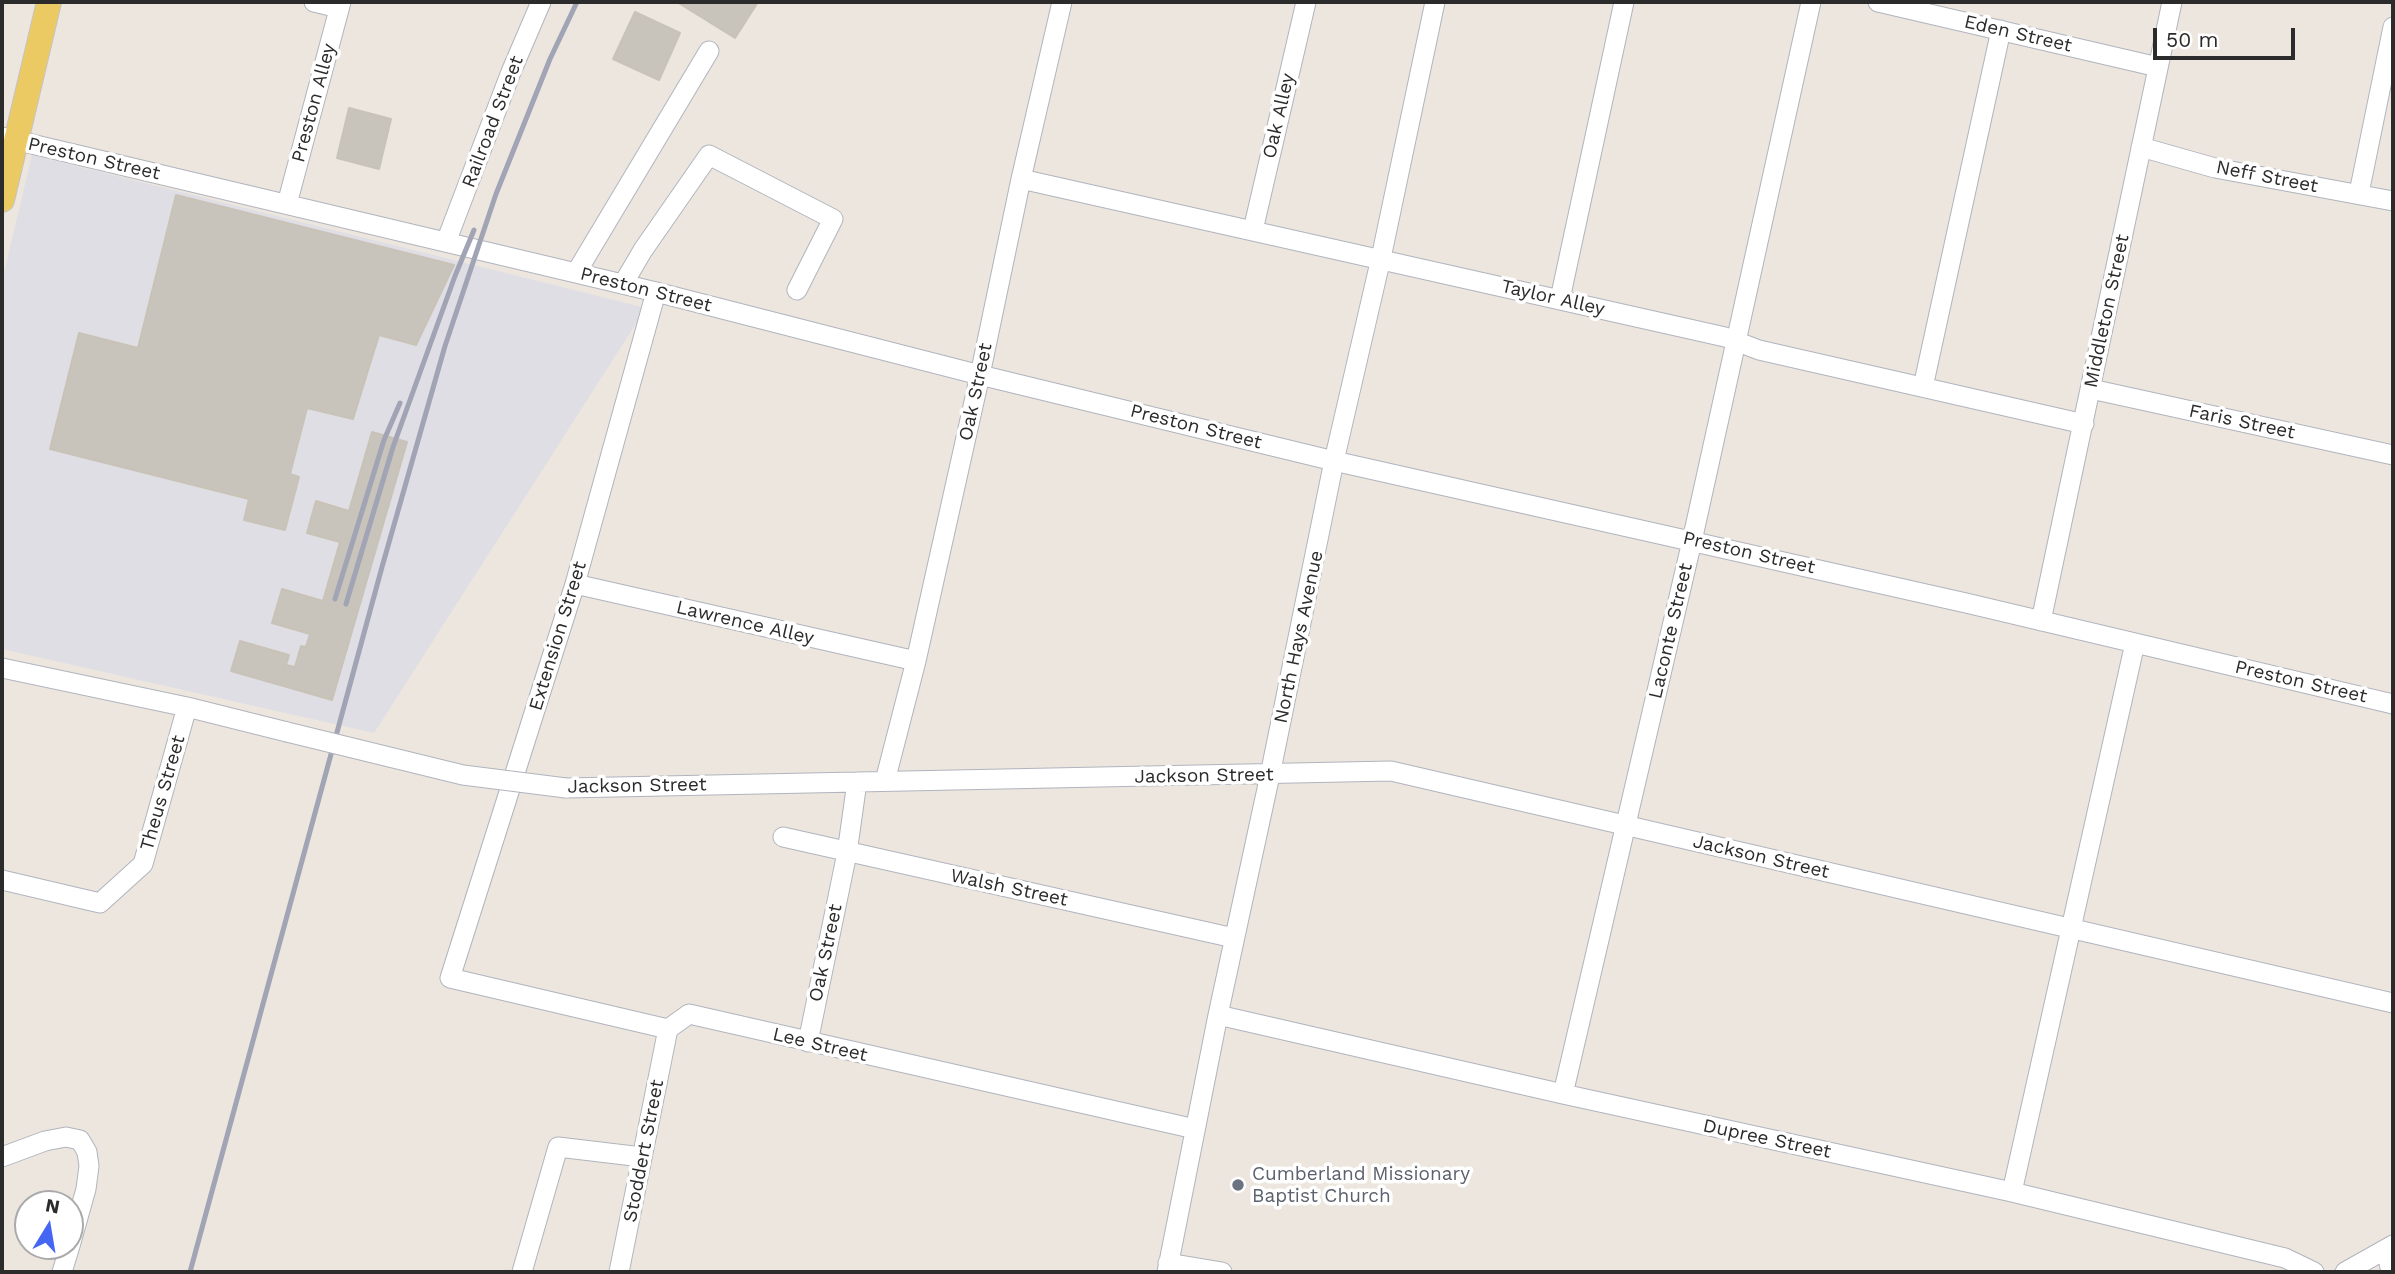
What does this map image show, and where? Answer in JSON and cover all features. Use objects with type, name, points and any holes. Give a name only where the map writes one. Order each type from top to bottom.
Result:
[{"type":"main road","points":[[2,200],[9,138],[49,2]]},
{"type":"street","points":[[314,2],[340,5]]},
{"type":"street","name":"Railroad Street","points":[[446,242],[511,72],[541,2]]},
{"type":"street","name":"Oak Street","points":[[885,781],[916,661],[1062,2]]},
{"type":"street","name":"Oak Alley","points":[[1253,230],[1306,2]]},
{"type":"street","name":"North Hays Avenue","points":[[1168,1268],[1217,1016],[1270,775],[1334,461],[1381,258],[1435,2]]},
{"type":"street","points":[[1560,299],[1624,2]]},
{"type":"street","name":"Laconte Street","points":[[1563,1094],[1692,541],[1811,2]]},
{"type":"street","name":"Eden Street","points":[[1878,2],[2158,67]]},
{"type":"street","name":"Middleton Street","points":[[2041,621],[2172,2]]},
{"type":"street","name":"Preston Alley","points":[[286,204],[340,5]]},
{"type":"street","points":[[2358,193],[2393,27]]},
{"type":"street","points":[[1923,387],[2001,30]]},
{"type":"street","points":[[576,273],[709,51]]},
{"type":"street","name":"Preston Street","points":[[9,138],[656,292],[980,375],[1334,461],[2041,621],[2393,704]]},
{"type":"street","name":"Neff Street","points":[[2141,147],[2215,167],[2393,201]]},
{"type":"street","points":[[623,284],[643,250],[709,155],[833,219],[797,290]]},
{"type":"street","name":"Taylor Alley","points":[[1021,179],[1560,299],[1737,341],[1759,350],[2084,424]]},
{"type":"street","name":"Extension Street","points":[[656,292],[575,584],[450,978],[668,1029]]},
{"type":"street","name":"Faris Street","points":[[2091,389],[2393,455]]},
{"type":"street","name":"Lawrence Alley","points":[[575,584],[916,661]]},
{"type":"street","points":[[2011,1192],[2135,643]]},
{"type":"street","name":"Jackson Street","points":[[2,668],[187,707],[463,775],[566,788],[1391,771],[2393,1003]]},
{"type":"street","name":"Theus Street","points":[[2,880],[100,903],[143,864],[187,707]]},
{"type":"street","name":"Oak Street","points":[[808,1042],[847,853],[857,782]]},
{"type":"street","name":"Walsh Street","points":[[783,837],[1234,938]]},
{"type":"street","name":"Lee Street","points":[[668,1029],[689,1014],[1195,1129]]},
{"type":"street","name":"Dupree Street","points":[[1217,1016],[2011,1192],[2285,1258],[2314,1272]]},
{"type":"street","name":"Stoddert Street","points":[[619,1272],[668,1029]]},
{"type":"street","points":[[2,1157],[45,1141],[66,1137],[80,1140],[87,1152],[89,1166],[84,1196]]},
{"type":"street","points":[[522,1272],[558,1147],[642,1157]]},
{"type":"street","points":[[2345,1272],[2390,1247],[2391,1272]]},
{"type":"street","points":[[1168,1268],[1222,1272]]},
{"type":"shaded area","points":[[32,155],[646,308],[374,733],[2,649],[2,281]]},
{"type":"building","points":[[677,2],[758,2],[735,38]]},
{"type":"building","points":[[635,12],[680,33],[659,80],[613,59]]},
{"type":"building","points":[[349,108],[391,119],[379,169],[337,158]]},
{"type":"building","points":[[176,195],[454,265],[416,345],[379,335],[353,419],[307,408],[290,474],[299,477],[285,530],[244,520],[249,499],[50,449],[79,333],[138,348]]},
{"type":"building","points":[[372,432],[407,442],[332,700],[280,685],[286,665],[295,667],[301,646],[306,647],[310,634],[272,623],[282,589],[323,601],[340,542],[307,533],[316,501],[349,511]]},
{"type":"building","points":[[240,641],[289,655],[280,685],[231,671]]},
{"type":"railway","points":[[190,1272],[445,346],[496,194],[550,59],[577,2]]},
{"type":"railway","points":[[346,604],[393,447],[474,230]]},
{"type":"railway","points":[[335,599],[384,440],[400,403]]},
{"type":"place","name":"Cumberland Missionary Baptist Church","points":[[1238,1185]]}]
